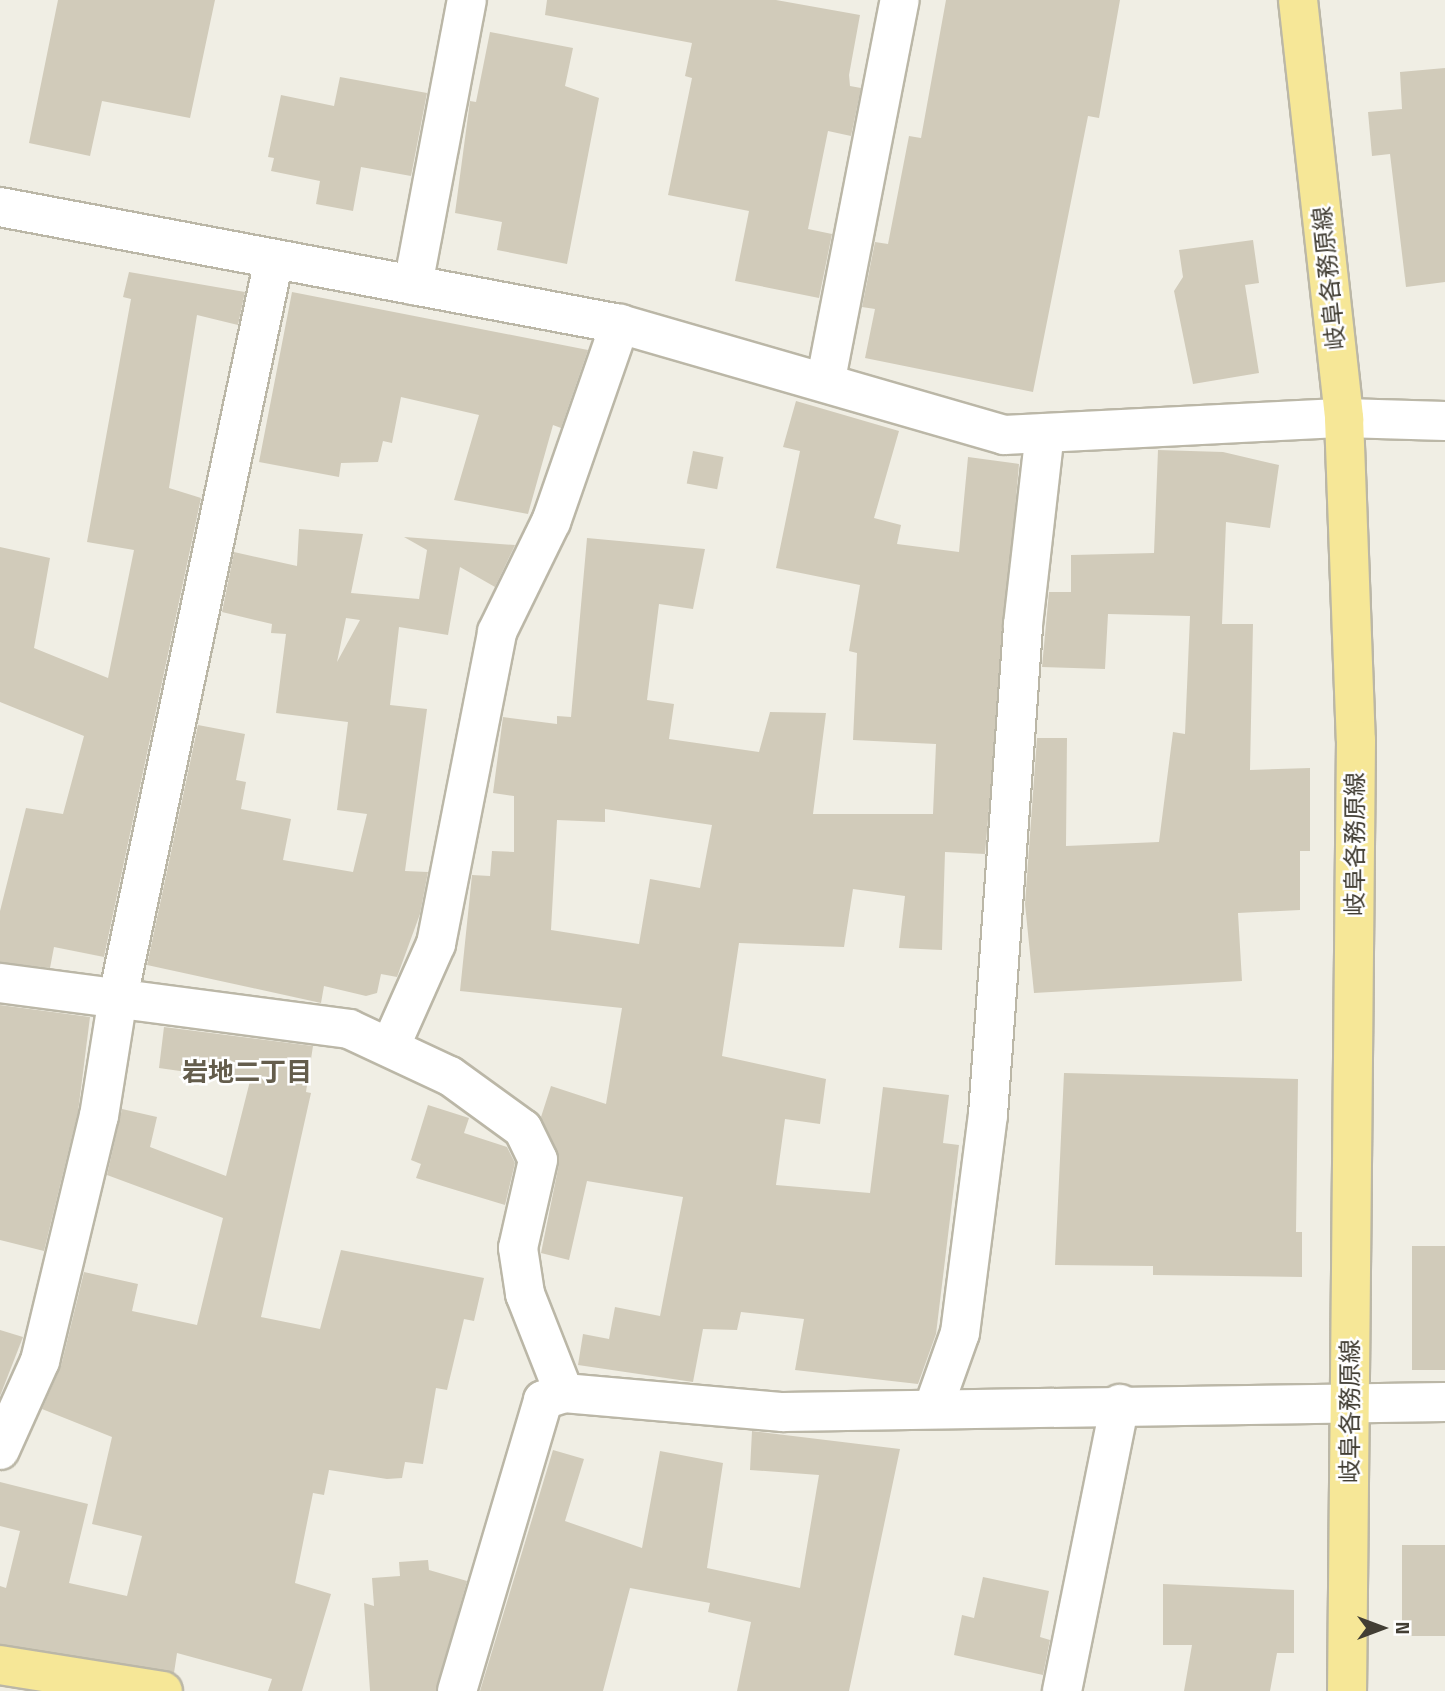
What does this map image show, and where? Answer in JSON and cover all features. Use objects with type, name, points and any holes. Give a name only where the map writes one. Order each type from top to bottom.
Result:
[{"type":"main road","name":"岐阜各務原線","points":[[1298,0],[1344,418],[1356,740],[1348,1691]]},
{"type":"main road","points":[[0,1665],[163,1691]]},
{"type":"street","points":[[413,285],[467,0]]},
{"type":"street","points":[[826,379],[900,0]]},
{"type":"street","points":[[0,207],[620,324],[826,379],[1004,435],[1344,418],[1445,421]]},
{"type":"street","points":[[0,1450],[40,1361],[99,1116],[118,997],[274,258]]},
{"type":"street","points":[[391,1045],[436,944],[497,632],[551,522],[620,324]]},
{"type":"street","points":[[934,1406],[960,1333],[988,1115],[1023,625],[1045,433]]},
{"type":"street","points":[[0,982],[349,1029],[391,1045],[523,1129],[538,1160],[518,1248],[525,1294],[564,1393]]},
{"type":"street","points":[[457,1691],[542,1400],[564,1393],[783,1412],[934,1406],[1445,1402]]},
{"type":"street","points":[[1062,1691],[1120,1404]]},
{"type":"building","points":[[58,0],[215,0],[190,118],[102,101],[90,156],[29,143]]},
{"type":"building","points":[[547,0],[776,0],[860,15],[849,75],[850,86],[861,88],[851,136],[828,131],[808,229],[832,234],[819,298],[735,281],[749,211],[668,195],[692,78],[685,76],[692,43],[545,15]]},
{"type":"building","points":[[946,0],[1120,0],[1099,118],[1088,116],[1033,392],[865,358],[875,309],[862,307],[875,242],[888,244],[909,136],[921,138]]},
{"type":"building","points":[[490,32],[573,48],[565,86],[599,98],[567,264],[497,250],[502,222],[455,213],[470,101],[476,102]]},
{"type":"building","points":[[1445,68],[1445,282],[1406,287],[1390,154],[1372,156],[1368,112],[1402,109],[1400,72]]},
{"type":"building","points":[[340,77],[427,93],[411,176],[361,167],[353,211],[316,204],[320,181],[271,171],[274,158],[268,157],[281,95],[334,106]]},
{"type":"building","points":[[1253,240],[1259,283],[1245,285],[1259,373],[1193,384],[1174,291],[1183,277],[1179,250]]},
{"type":"building","points":[[129,272],[245,292],[238,325],[197,315],[169,488],[201,498],[104,957],[54,947],[50,968],[0,962],[0,911],[26,808],[63,814],[84,736],[0,702],[0,547],[50,558],[34,648],[108,678],[134,550],[87,542],[131,299],[123,297]]},
{"type":"building","points":[[292,292],[588,350],[561,428],[553,425],[528,514],[454,500],[479,415],[401,397],[392,443],[383,441],[378,462],[341,463],[339,477],[259,462]]},
{"type":"building","points":[[796,401],[899,431],[874,518],[901,525],[897,544],[959,552],[968,457],[1019,464],[985,854],[945,852],[942,950],[899,948],[905,896],[853,889],[844,947],[739,943],[722,1056],[826,1079],[820,1124],[785,1119],[776,1185],[870,1193],[883,1087],[949,1095],[943,1143],[959,1145],[936,1334],[918,1384],[795,1370],[804,1319],[741,1312],[737,1330],[703,1329],[693,1382],[578,1365],[583,1334],[609,1339],[615,1307],[660,1316],[683,1197],[587,1181],[569,1260],[541,1253],[559,1164],[541,1117],[551,1086],[606,1104],[622,1008],[460,991],[472,875],[490,876],[492,851],[514,852],[514,796],[493,793],[503,717],[557,724],[557,716],[571,717],[587,538],[705,549],[693,609],[659,604],[647,700],[674,704],[669,739],[759,752],[770,712],[826,713],[813,814],[933,814],[936,744],[853,740],[857,653],[849,651],[860,585],[776,568],[800,451],[783,447]],"holes":[[[605,809],[712,825],[700,888],[650,879],[639,944],[551,930],[557,820],[605,822]]]},
{"type":"building","points":[[1158,450],[1223,452],[1279,465],[1270,528],[1226,522],[1222,624],[1253,624],[1250,770],[1310,768],[1310,851],[1300,851],[1300,910],[1238,913],[1242,981],[1034,993],[1025,904],[1037,738],[1067,738],[1066,846],[1159,842],[1173,732],[1185,734],[1190,616],[1108,614],[1105,669],[1042,667],[1049,592],[1071,592],[1071,555],[1154,553]]},
{"type":"building","points":[[693,451],[723,457],[717,489],[687,483]]},
{"type":"building","points":[[299,529],[363,534],[351,593],[419,599],[427,550],[404,537],[515,545],[495,587],[460,567],[448,635],[399,627],[390,705],[427,709],[405,871],[428,872],[420,914],[397,977],[381,974],[377,993],[366,996],[324,986],[321,1003],[147,965],[198,725],[245,734],[236,780],[246,782],[241,809],[291,819],[283,860],[353,872],[367,814],[337,810],[348,722],[276,713],[286,634],[271,633],[272,624],[222,612],[234,552],[297,566]],"holes":[[[346,618],[360,620],[337,662]]]},
{"type":"building","points":[[0,1005],[90,1017],[78,1112],[44,1251],[0,1240]]},
{"type":"building","points":[[164,1027],[313,1046],[306,1092],[311,1093],[261,1317],[320,1329],[341,1250],[484,1278],[474,1321],[464,1319],[447,1390],[436,1388],[423,1464],[405,1462],[402,1478],[387,1479],[329,1470],[324,1495],[313,1493],[295,1583],[331,1594],[302,1691],[268,1691],[272,1679],[177,1653],[174,1673],[0,1644],[0,1586],[6,1588],[20,1531],[0,1526],[0,1482],[88,1504],[69,1583],[127,1596],[142,1536],[92,1524],[112,1437],[42,1409],[61,1366],[84,1272],[138,1284],[132,1311],[197,1325],[223,1218],[107,1175],[122,1109],[157,1117],[150,1147],[226,1176],[250,1081],[159,1068]]},
{"type":"building","points":[[1064,1073],[1298,1079],[1296,1232],[1302,1232],[1302,1277],[1153,1275],[1153,1266],[1055,1265]]},
{"type":"building","points":[[428,1105],[469,1118],[464,1133],[507,1147],[515,1163],[505,1205],[416,1178],[421,1164],[411,1160]]},
{"type":"building","points":[[1412,1246],[1445,1246],[1445,1370],[1412,1370]]},
{"type":"building","points":[[0,1330],[23,1337],[0,1396]]},
{"type":"building","points":[[752,1431],[900,1449],[849,1691],[737,1691],[751,1622],[708,1612],[710,1603],[630,1588],[603,1691],[480,1691],[553,1450],[584,1459],[565,1521],[642,1548],[660,1451],[723,1463],[707,1568],[800,1588],[819,1475],[750,1470]]},
{"type":"building","points":[[1402,1545],[1445,1545],[1445,1636],[1402,1636]]},
{"type":"building","points":[[428,1560],[429,1570],[467,1581],[436,1691],[370,1691],[364,1603],[374,1606],[372,1578],[400,1576],[399,1562]]},
{"type":"building","points":[[983,1577],[1049,1591],[1040,1637],[1050,1640],[1043,1675],[954,1655],[962,1615],[974,1618]]},
{"type":"building","points":[[1163,1584],[1294,1590],[1294,1653],[1277,1653],[1270,1691],[1184,1691],[1192,1645],[1163,1645]]},
{"type":"district","name":"岩地二丁目","points":[[247,1072]]}]
